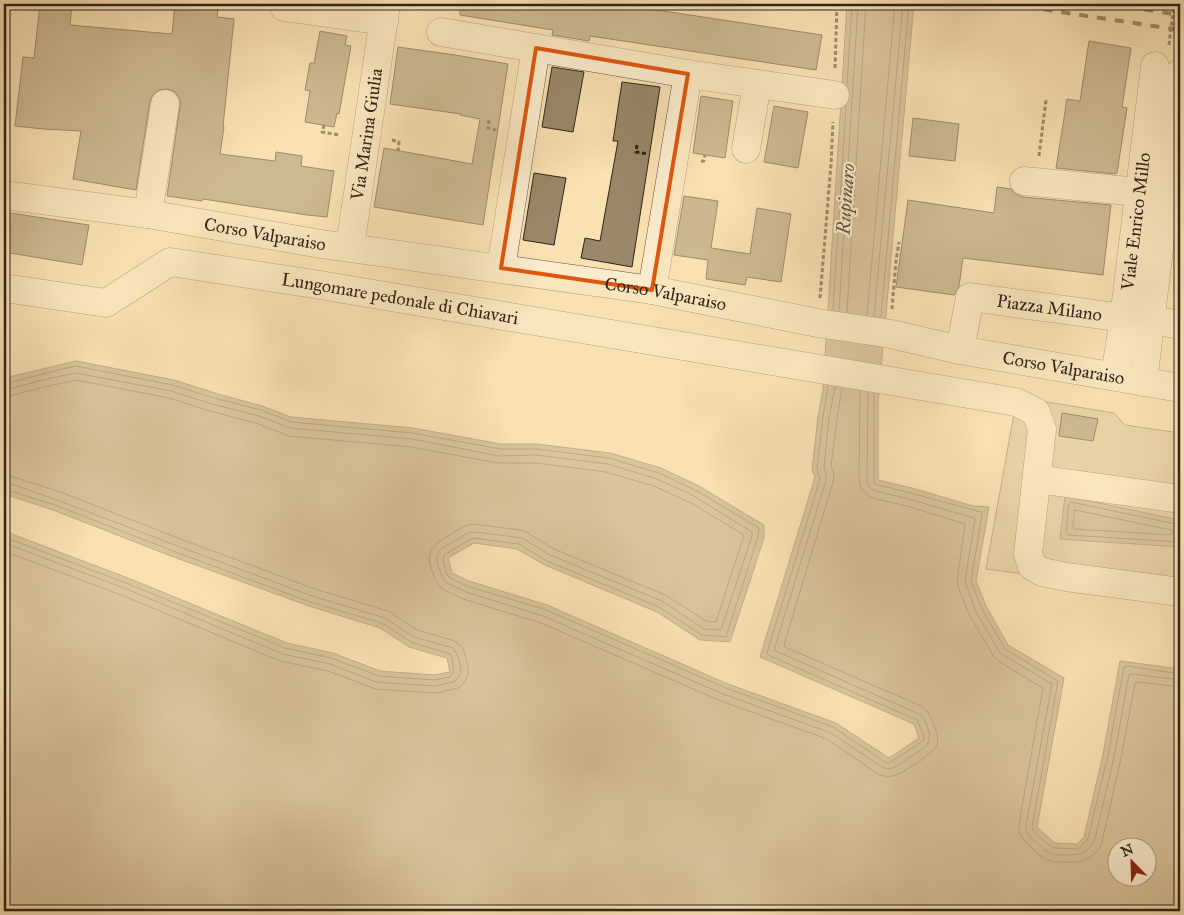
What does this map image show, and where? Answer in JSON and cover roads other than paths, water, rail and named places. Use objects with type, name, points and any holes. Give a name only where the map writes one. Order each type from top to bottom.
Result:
[{"type":"street","name":"Via Marina Giulia","points":[[284,7],[385,12],[350,247]]},
{"type":"street","points":[[441,32],[688,74],[835,95]]},
{"type":"street","points":[[501,268],[536,48]]},
{"type":"street","name":"Viale Enrico Millo","points":[[1115,376],[1140,192],[1168,70]]},
{"type":"street","name":"Viale Enrico Millo","points":[[1144,382],[1152,320],[1168,70]]},
{"type":"street","points":[[652,290],[688,74]]},
{"type":"street","points":[[746,149],[757,84]]},
{"type":"street","points":[[148,214],[165,104]]},
{"type":"street","points":[[1030,181],[1140,192]]},
{"type":"street","name":"Corso Valparaiso","points":[[4,194],[148,214],[321,244],[652,290],[818,323],[891,334],[960,350],[1180,388]]},
{"type":"street","name":"Lungomare pedonale di Chiavari","points":[[4,288],[106,303],[170,262],[314,284],[1016,402],[1036,412],[1042,429],[1037,479]]},
{"type":"street","name":"Piazza Milano","points":[[960,350],[970,297],[1180,325]]},
{"type":"street","points":[[1180,499],[1037,479],[1028,554],[1032,566],[1042,572],[1066,577],[1180,592]]},
{"type":"water","name":"Rupinaro","points":[[847,4],[914,4],[878,402],[878,480],[973,506],[989,507],[976,581],[986,606],[1008,645],[1064,678],[1037,827],[1055,843],[1077,844],[1084,837],[1103,754],[1120,661],[1180,669],[1180,911],[4,911],[4,531],[128,578],[287,643],[333,653],[380,671],[434,675],[450,672],[447,658],[409,647],[380,628],[309,606],[171,556],[53,510],[4,494],[4,380],[9,377],[76,361],[174,380],[262,406],[291,417],[413,428],[501,444],[537,444],[610,453],[661,468],[699,486],[764,525],[764,538],[730,642],[700,640],[657,612],[545,565],[517,549],[474,543],[448,558],[452,573],[469,581],[547,605],[728,684],[836,723],[889,758],[919,738],[914,724],[760,657],[815,477],[812,470],[823,390]]},
{"type":"water","points":[[1065,496],[1180,520],[1180,547],[1060,539]]},
{"type":"railway","points":[[1008,4],[1180,30]]},
{"type":"railway","points":[[1109,4],[1180,15]]}]
